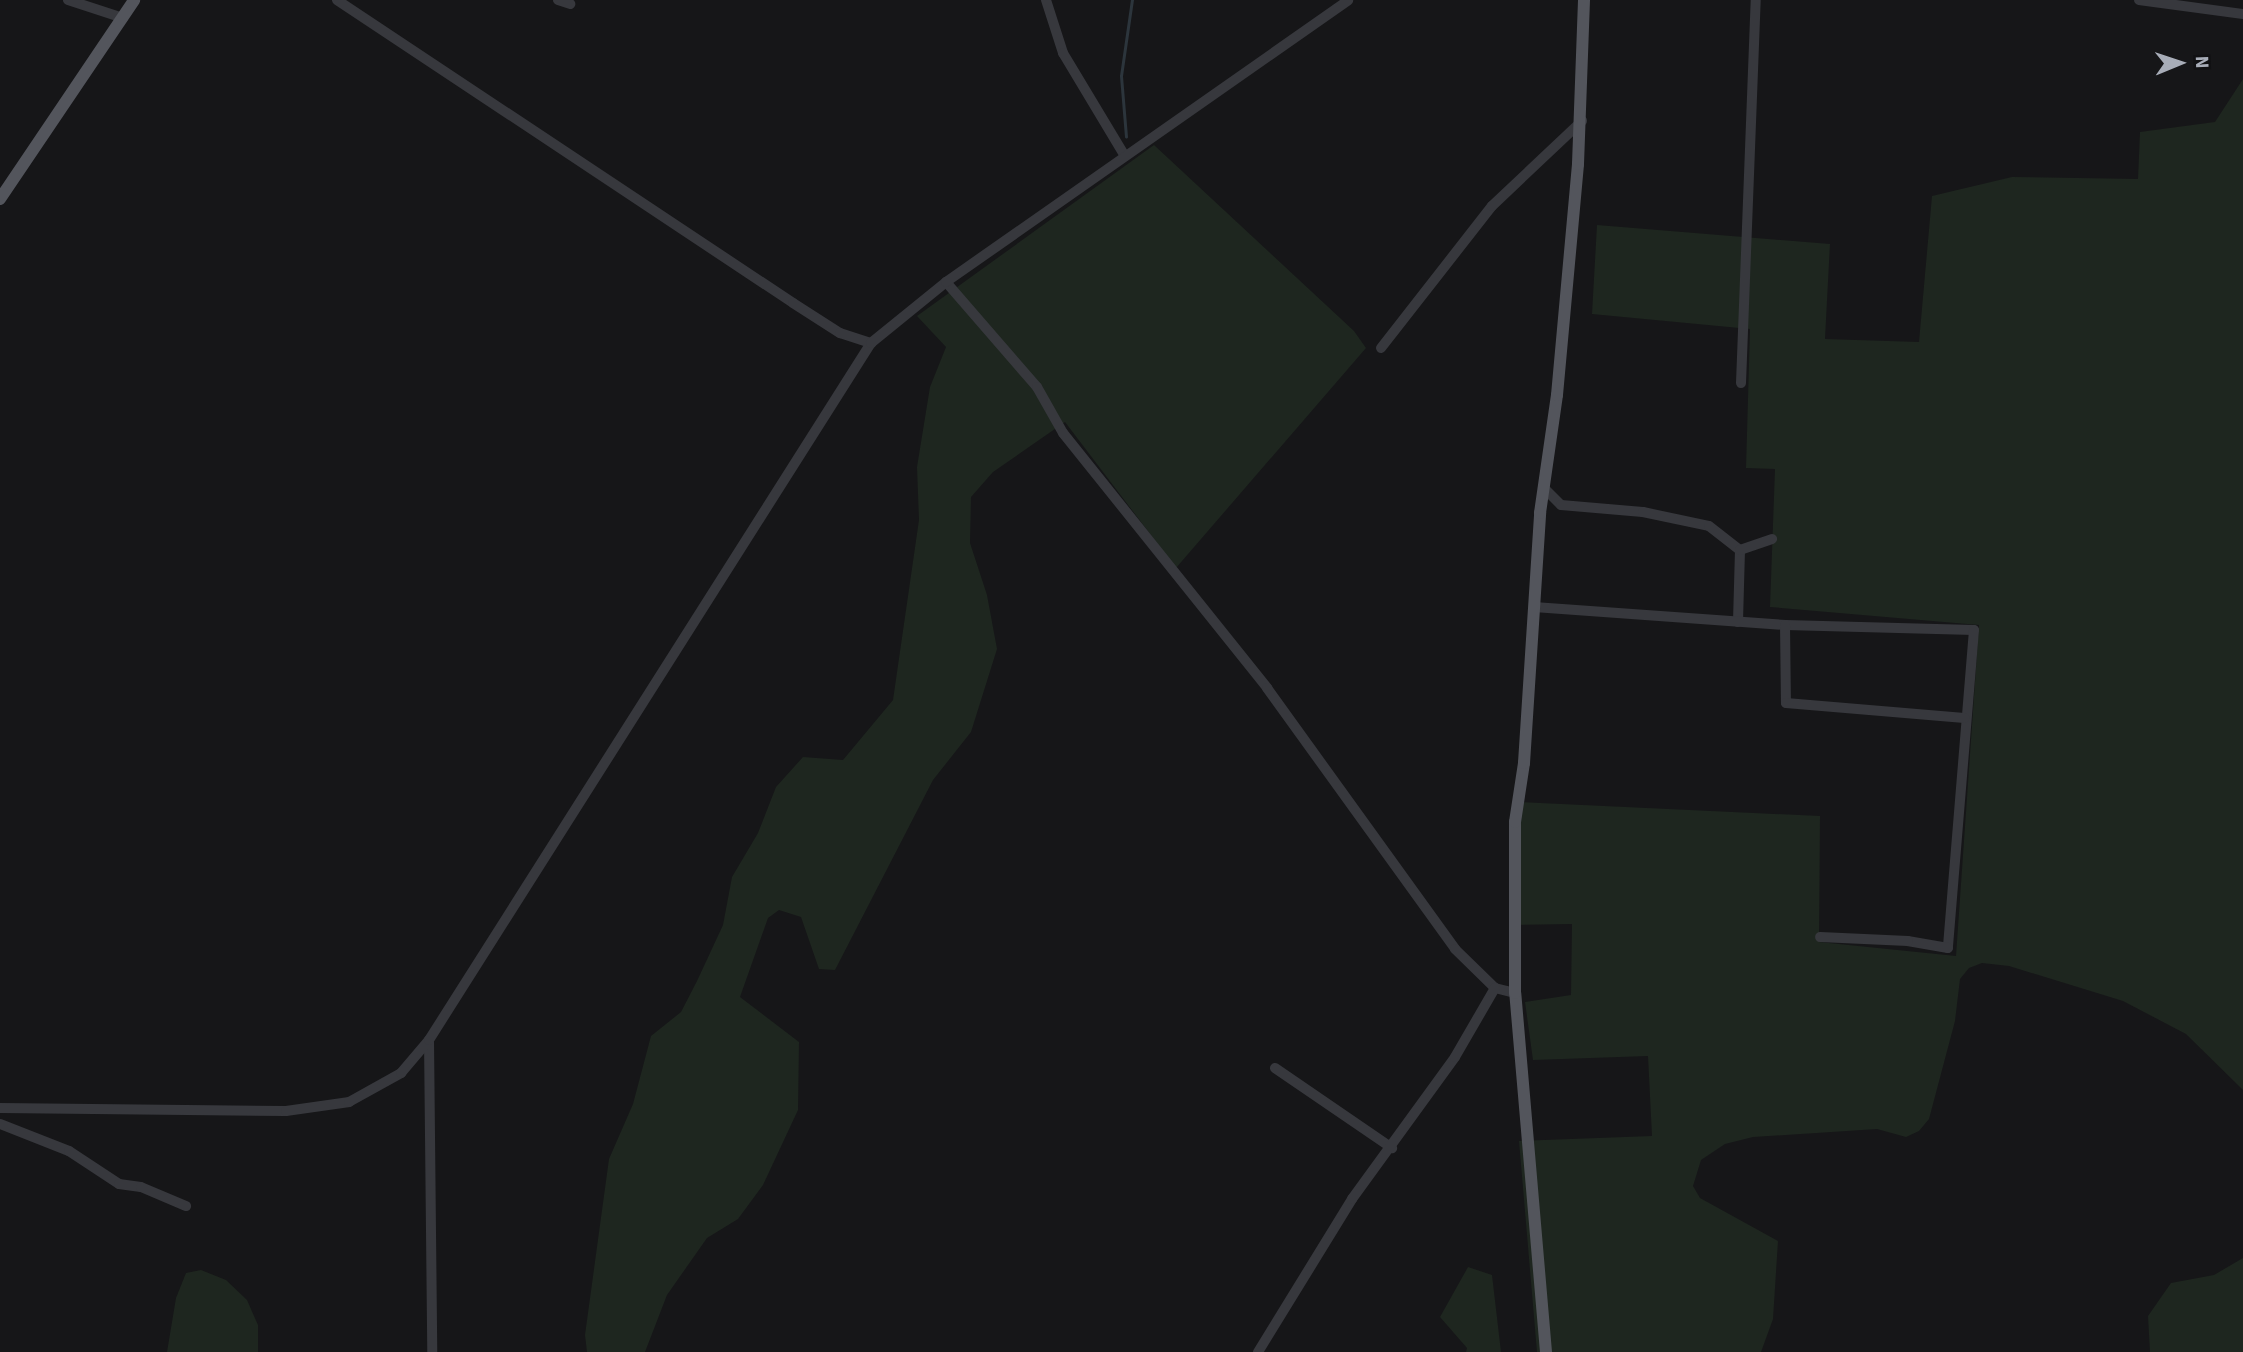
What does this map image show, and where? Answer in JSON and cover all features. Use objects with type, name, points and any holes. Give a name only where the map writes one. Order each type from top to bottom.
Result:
[{"type":"main road","points":[[0,199],[134,0]]},
{"type":"main road","points":[[1546,1352],[1515,993],[1515,822],[1524,763],[1544,488],[1558,395],[1582,121],[1584,0]]},
{"type":"street","points":[[68,0],[123,18]]},
{"type":"street","points":[[337,0],[793,303],[840,333],[871,343]]},
{"type":"street","points":[[558,0],[570,4]]},
{"type":"street","points":[[1046,0],[1063,53],[1125,156]]},
{"type":"street","points":[[0,1108],[179,1113],[327,1107],[349,1102],[401,1073],[429,1040],[871,343],[946,282],[1348,0]]},
{"type":"street","points":[[1741,383],[1756,0]]},
{"type":"street","points":[[2139,0],[2243,14]]},
{"type":"street","points":[[1381,348],[1492,206],[1582,121]]},
{"type":"street","points":[[946,282],[1037,387],[1063,433],[1266,688],[1455,949],[1495,988],[1515,993]]},
{"type":"street","points":[[1544,488],[1561,505],[1700,521],[1740,550]]},
{"type":"street","points":[[1740,550],[1772,539]]},
{"type":"street","points":[[1738,622],[1740,550]]},
{"type":"street","points":[[1534,607],[1785,625],[1974,630],[1964,718],[1948,948],[1908,941],[1820,937]]},
{"type":"street","points":[[1785,625],[1786,703],[1964,718]]},
{"type":"street","points":[[1258,1352],[1352,1199],[1392,1148],[1495,988]]},
{"type":"street","points":[[429,1040],[432,1352]]},
{"type":"street","points":[[1275,1068],[1392,1148]]},
{"type":"street","points":[[0,1124],[69,1151],[119,1184],[149,1190],[186,1206]]},
{"type":"shaded area","points":[[2243,79],[2243,1090],[2186,1034],[2123,1001],[2009,966],[1982,963],[1969,968],[1960,979],[1955,1021],[1929,1119],[1919,1131],[1906,1137],[1877,1129],[1753,1137],[1725,1144],[1701,1160],[1693,1186],[1700,1198],[1778,1241],[1773,1319],[1761,1352],[1537,1352],[1519,1141],[1652,1136],[1648,1056],[1533,1060],[1525,1002],[1571,995],[1572,924],[1509,925],[1518,802],[1820,816],[1819,942],[1956,956],[1979,625],[1770,607],[1775,469],[1746,468],[1750,329],[1592,314],[1597,225],[1830,244],[1825,339],[1919,342],[1932,196],[2012,177],[2138,179],[2140,132],[2215,122]]},
{"type":"shaded area","points":[[1154,145],[1354,331],[1366,348],[1176,568],[1065,422],[993,472],[971,497],[970,543],[987,595],[997,649],[971,732],[933,780],[835,970],[819,969],[801,917],[779,910],[768,918],[740,997],[799,1042],[798,1110],[763,1185],[738,1219],[707,1238],[667,1295],[645,1352],[587,1352],[585,1335],[609,1159],[633,1104],[651,1036],[681,1012],[697,981],[723,925],[732,877],[758,833],[776,787],[803,757],[843,760],[893,700],[919,520],[917,467],[930,387],[946,347],[917,316]]},
{"type":"shaded area","points":[[2243,1258],[2243,1352],[2150,1352],[2148,1316],[2171,1283],[2214,1275]]},
{"type":"shaded area","points":[[1468,1267],[1492,1275],[1501,1352],[1466,1352],[1467,1348],[1440,1317]]},
{"type":"shaded area","points":[[201,1270],[226,1280],[247,1300],[258,1325],[258,1352],[167,1352],[176,1298],[186,1273]]},
{"type":"waterway","points":[[1126,137],[1121,76],[1132,0]]}]
